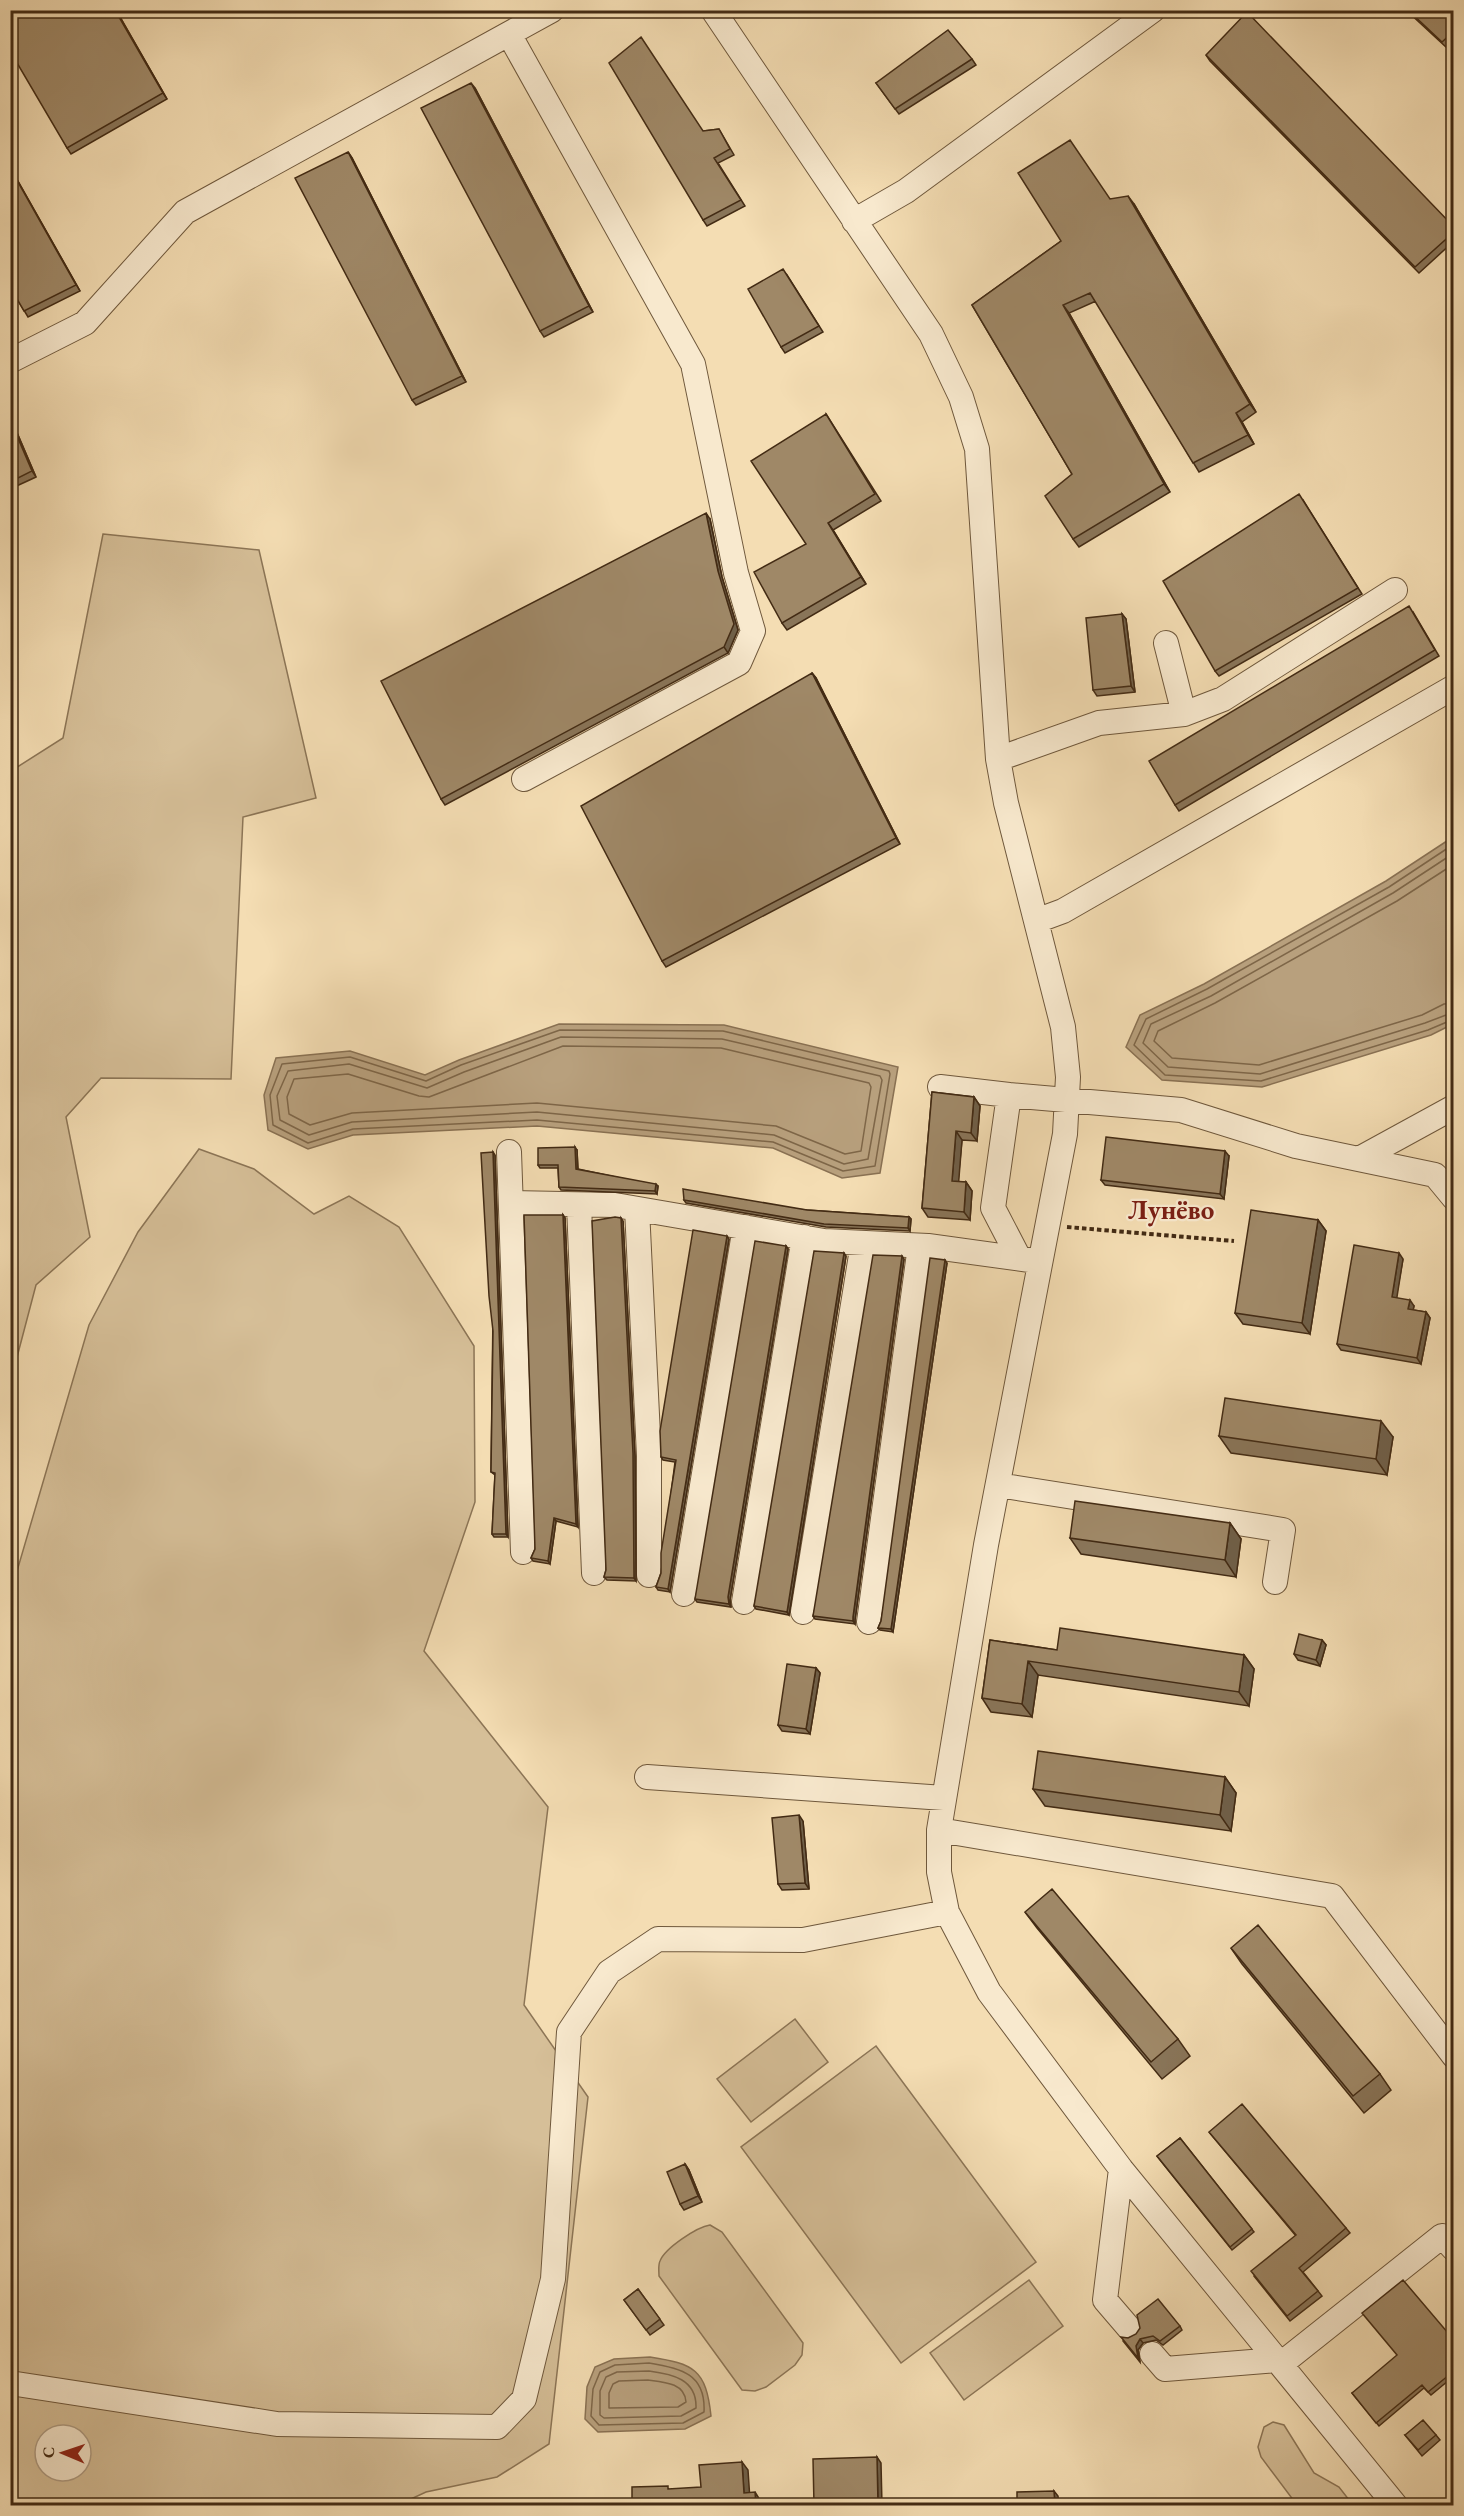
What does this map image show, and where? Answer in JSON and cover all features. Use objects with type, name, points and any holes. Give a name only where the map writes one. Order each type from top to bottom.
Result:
[{"type":"street","points":[[10,361],[85,323],[185,213],[552,10]]},
{"type":"street","points":[[713,10],[931,334],[961,397],[977,449],[998,759],[1006,803],[1063,1027],[1068,1077],[1065,1134],[1048,1226],[1030,1260],[998,1485],[939,1830],[939,1872],[947,1912],[989,1992],[1121,2169],[1396,2505]]},
{"type":"street","points":[[854,221],[906,191],[1153,10]]},
{"type":"street","points":[[509,34],[693,364],[736,573],[753,631],[739,663],[524,779]]},
{"type":"street","points":[[998,759],[1099,723],[1184,714],[1223,699],[1395,590]]},
{"type":"street","points":[[1166,643],[1184,714]]},
{"type":"street","points":[[1036,921],[1063,911],[1454,687]]},
{"type":"street","points":[[940,1087],[1066,1102],[1181,1110],[1296,1146],[1444,1176],[1454,1198]]},
{"type":"street","points":[[1009,1095],[993,1208],[1030,1260]]},
{"type":"street","points":[[1359,1159],[1454,1107]]},
{"type":"street","points":[[509,1152],[523,1552]]},
{"type":"street","points":[[511,1203],[615,1205],[804,1237],[920,1246],[1030,1260]]},
{"type":"street","points":[[579,1205],[594,1573]]},
{"type":"street","points":[[638,1209],[649,1456],[650,1575]]},
{"type":"street","points":[[684,1594],[745,1227]]},
{"type":"street","points":[[744,1602],[804,1237]]},
{"type":"street","points":[[803,1612],[863,1243]]},
{"type":"street","points":[[869,1622],[920,1246]]},
{"type":"street","points":[[998,1485],[1283,1530],[1275,1582]]},
{"type":"street","points":[[647,1777],[945,1798]]},
{"type":"street","points":[[939,1830],[1332,1896],[1454,2056]]},
{"type":"street","points":[[10,2383],[277,2424],[497,2427],[524,2399],[553,2280],[569,2032],[609,1972],[658,1939],[802,1940],[947,1912]]},
{"type":"street","points":[[1121,2169],[1105,2300],[1130,2328]]},
{"type":"street","points":[[1152,2354],[1165,2369],[1279,2362],[1442,2236],[1454,2249]]},
{"type":"path","points":[[1048,1226],[1234,1241]]},
{"type":"shaded area","points":[[103,534],[259,550],[316,798],[243,817],[231,1079],[101,1078],[66,1117],[90,1237],[36,1285],[11,1380],[11,771],[63,738]]},
{"type":"shaded area","points":[[199,1149],[254,1169],[314,1214],[349,1196],[399,1227],[474,1346],[475,1502],[424,1651],[548,1807],[524,2005],[588,2097],[549,2444],[497,2477],[426,2492],[398,2505],[11,2505],[10,1595],[89,1325],[138,1232]]},
{"type":"shaded area","points":[[795,2019],[828,2062],[751,2122],[717,2079]]},
{"type":"shaded area","points":[[876,2046],[1036,2262],[901,2363],[741,2147]]},
{"type":"shaded area","points":[[710,2225],[722,2232],[803,2343],[802,2355],[795,2365],[766,2387],[755,2391],[742,2390],[659,2276],[659,2263],[668,2250],[690,2234]]},
{"type":"shaded area","points":[[1029,2280],[1063,2326],[964,2400],[930,2353]]},
{"type":"shaded area","points":[[1273,2422],[1284,2425],[1314,2473],[1339,2487],[1353,2505],[1297,2505],[1261,2457],[1258,2447],[1264,2427]]},
{"type":"water","points":[[1453,837],[1453,1024],[1431,1035],[1262,1087],[1162,1080],[1126,1047],[1140,1015],[1204,984],[1386,881]]},
{"type":"water","points":[[559,1024],[724,1025],[898,1067],[880,1173],[842,1178],[773,1148],[537,1126],[353,1135],[308,1149],[268,1130],[264,1095],[276,1058],[350,1051],[425,1075],[459,1060]]},
{"type":"water","points":[[650,2357],[687,2366],[695,2371],[706,2388],[711,2416],[685,2429],[598,2432],[585,2419],[587,2387],[595,2367],[614,2359]]},
{"type":"building","points":[[10,10],[115,10],[163,93],[67,148],[10,51]]},
{"type":"building","points":[[1408,10],[1454,10],[1454,31],[1442,42]]},
{"type":"building","points":[[1247,12],[1454,227],[1454,232],[1415,267],[1206,55]]},
{"type":"building","points":[[948,30],[972,59],[895,109],[876,83]]},
{"type":"building","points":[[641,37],[703,131],[719,129],[730,149],[714,158],[741,200],[703,220],[609,63]]},
{"type":"building","points":[[471,83],[589,306],[540,331],[421,108]]},
{"type":"building","points":[[1070,140],[1110,199],[1128,196],[1250,404],[1236,413],[1248,435],[1193,463],[1090,293],[1063,305],[1164,484],[1073,539],[1045,496],[1072,474],[972,305],[1061,241],[1018,173]]},
{"type":"building","points":[[348,152],[462,376],[412,400],[295,178]]},
{"type":"building","points":[[10,168],[76,285],[24,311],[10,287]]},
{"type":"building","points":[[783,269],[819,326],[781,347],[748,289]]},
{"type":"building","points":[[826,414],[875,494],[828,523],[861,577],[782,623],[754,572],[806,544],[751,461]]},
{"type":"building","points":[[10,422],[32,471],[10,482]]},
{"type":"building","points":[[1299,494],[1358,588],[1215,671],[1163,581]]},
{"type":"building","points":[[706,513],[718,571],[734,624],[724,647],[441,799],[381,681]]},
{"type":"building","points":[[1409,606],[1435,650],[1175,805],[1149,761]]},
{"type":"building","points":[[1122,614],[1131,686],[1093,690],[1086,618]]},
{"type":"building","points":[[812,673],[896,838],[662,961],[581,806]]},
{"type":"building","points":[[932,1092],[974,1097],[971,1133],[956,1131],[952,1181],[966,1182],[964,1212],[922,1208]]},
{"type":"building","points":[[1106,1137],[1225,1151],[1220,1194],[1101,1180]]},
{"type":"building","points":[[575,1147],[576,1169],[656,1184],[655,1191],[559,1187],[558,1165],[538,1165],[538,1148]]},
{"type":"building","points":[[493,1152],[506,1534],[492,1534],[495,1473],[491,1472],[493,1331],[481,1153]]},
{"type":"building","points":[[683,1189],[807,1210],[909,1217],[908,1228],[824,1224],[684,1200]]},
{"type":"building","points":[[1251,1210],[1318,1220],[1302,1323],[1235,1313]]},
{"type":"building","points":[[524,1215],[563,1215],[576,1524],[554,1518],[548,1561],[531,1558],[535,1549]]},
{"type":"building","points":[[621,1218],[633,1453],[634,1578],[604,1577],[606,1570],[592,1221]]},
{"type":"building","points":[[693,1230],[727,1236],[668,1589],[656,1587],[661,1573],[661,1553],[676,1460],[661,1457],[660,1431]]},
{"type":"building","points":[[755,1241],[786,1246],[728,1597],[729,1604],[695,1599]]},
{"type":"building","points":[[1354,1245],[1399,1253],[1392,1297],[1410,1300],[1408,1309],[1426,1312],[1417,1358],[1337,1344]]},
{"type":"building","points":[[814,1251],[844,1253],[787,1612],[754,1606]]},
{"type":"building","points":[[873,1255],[902,1256],[853,1621],[813,1616]]},
{"type":"building","points":[[930,1258],[945,1260],[891,1629],[878,1628],[881,1621]]},
{"type":"building","points":[[1225,1398],[1381,1421],[1376,1459],[1219,1436]]},
{"type":"building","points":[[1075,1501],[1230,1523],[1225,1560],[1070,1538]]},
{"type":"building","points":[[1060,1628],[1244,1655],[1239,1692],[1028,1661],[1022,1704],[982,1698],[990,1640],[1057,1650]]},
{"type":"building","points":[[1299,1634],[1322,1640],[1316,1660],[1294,1654]]},
{"type":"building","points":[[787,1664],[816,1668],[806,1729],[778,1725]]},
{"type":"building","points":[[1038,1751],[1225,1777],[1220,1815],[1033,1789]]},
{"type":"building","points":[[799,1815],[805,1883],[778,1884],[772,1818]]},
{"type":"building","points":[[1052,1889],[1178,2039],[1151,2062],[1025,1912]]},
{"type":"building","points":[[1258,1925],[1380,2074],[1353,2096],[1231,1948]]},
{"type":"building","points":[[1454,1990],[1454,2003],[1447,1995]]},
{"type":"building","points":[[1242,2104],[1346,2228],[1299,2268],[1318,2291],[1287,2316],[1251,2271],[1296,2235],[1209,2132]]},
{"type":"building","points":[[1180,2138],[1252,2229],[1230,2247],[1157,2156]]},
{"type":"building","points":[[685,2164],[698,2196],[680,2204],[667,2172]]},
{"type":"building","points":[[1403,2280],[1454,2340],[1454,2371],[1428,2392],[1422,2385],[1376,2423],[1352,2393],[1397,2355],[1362,2313]]},
{"type":"building","points":[[638,2289],[660,2319],[646,2330],[624,2300]]},
{"type":"building","points":[[1158,2299],[1180,2326],[1160,2341],[1153,2336],[1140,2339],[1136,2346],[1138,2358],[1121,2337],[1128,2338],[1136,2334],[1140,2328],[1137,2315]]},
{"type":"building","points":[[1423,2420],[1436,2435],[1418,2450],[1405,2435]]},
{"type":"building","points":[[877,2457],[878,2505],[814,2505],[813,2459]]},
{"type":"building","points":[[742,2462],[744,2493],[755,2492],[756,2505],[632,2505],[632,2487],[668,2486],[668,2489],[701,2487],[699,2465]]},
{"type":"building","points":[[1054,2491],[1055,2505],[1017,2505],[1017,2492]]},
{"type":"district","name":"Лунёво","points":[[1171,1209]]}]
